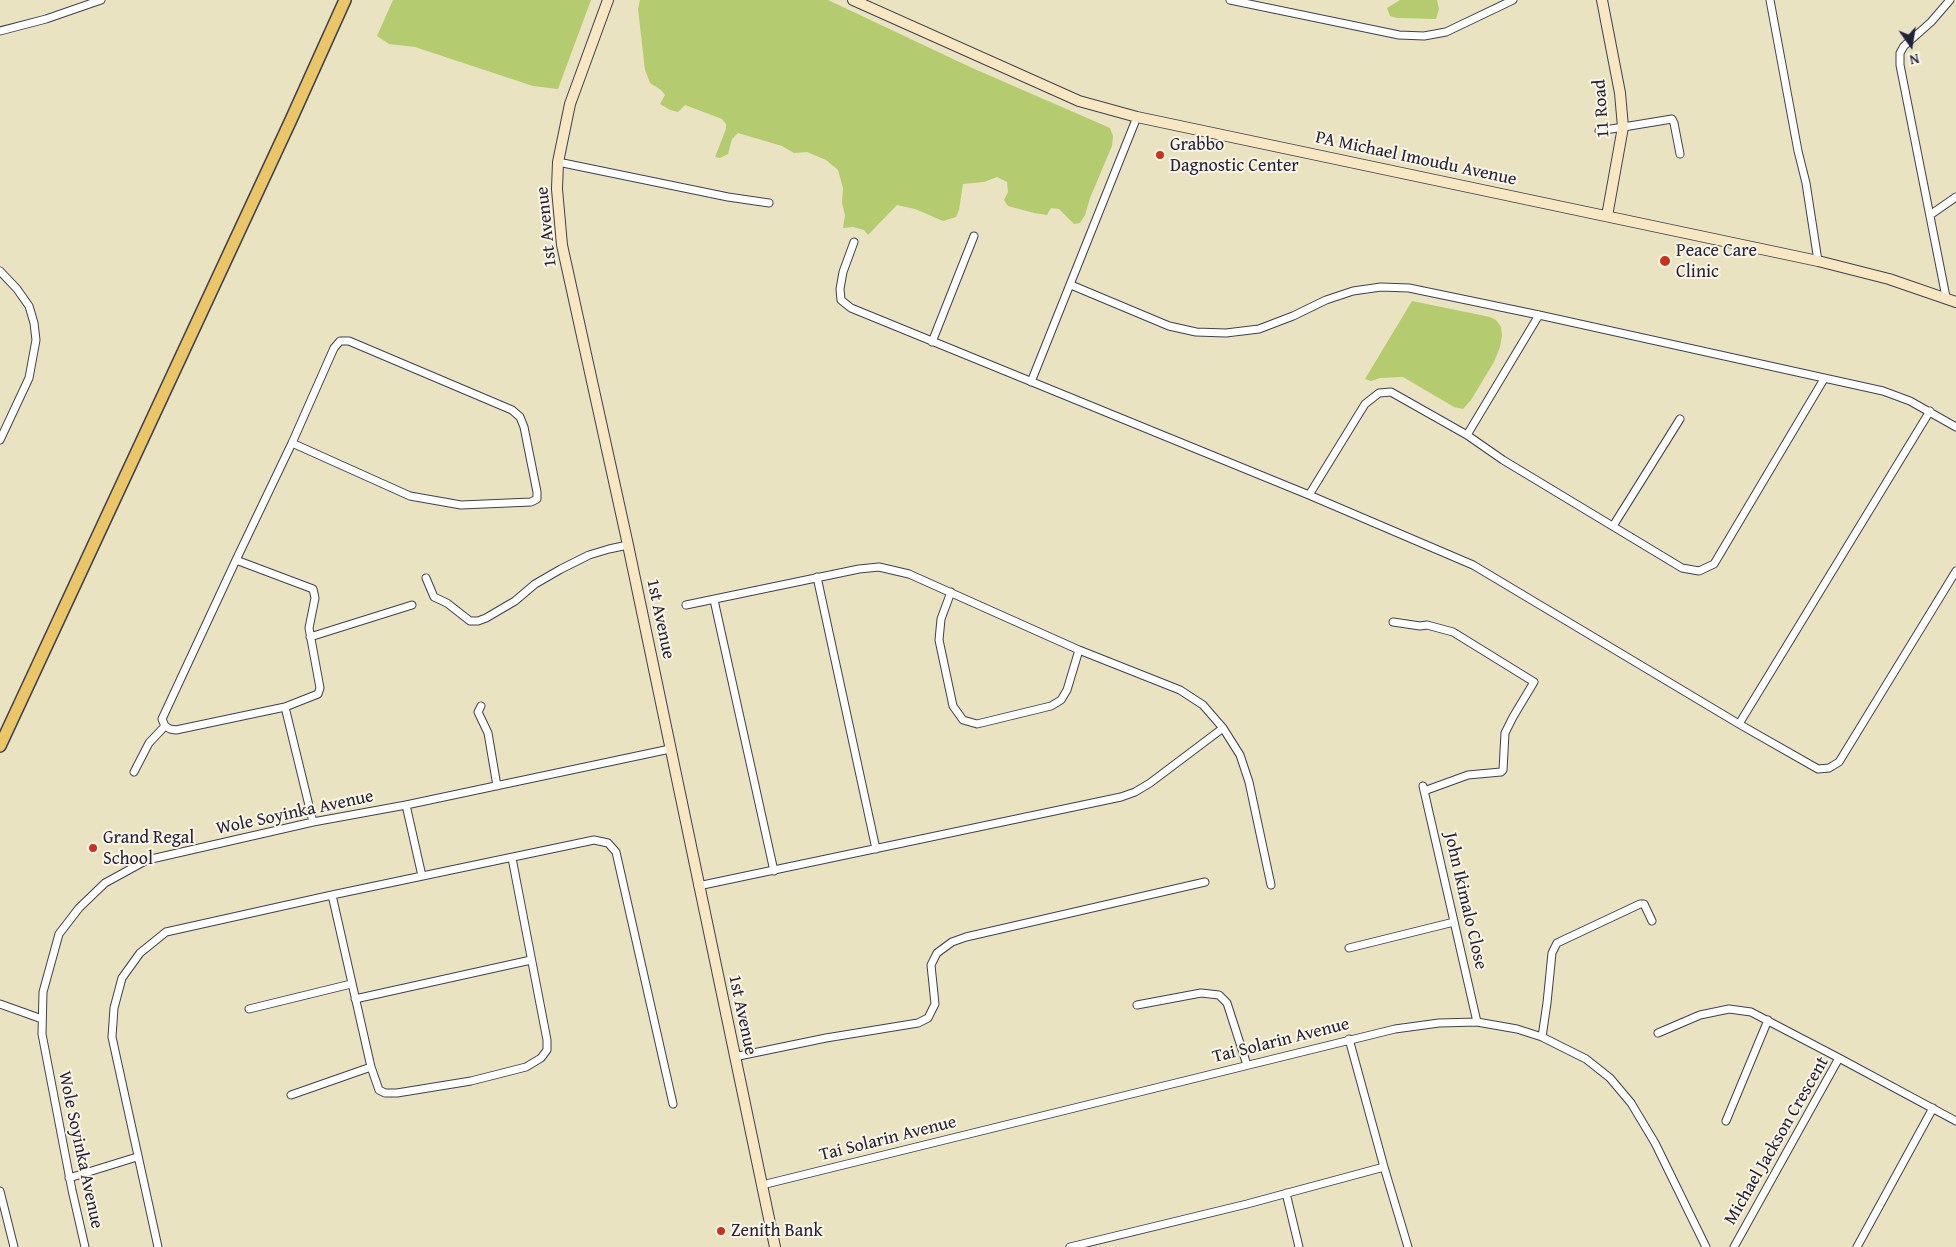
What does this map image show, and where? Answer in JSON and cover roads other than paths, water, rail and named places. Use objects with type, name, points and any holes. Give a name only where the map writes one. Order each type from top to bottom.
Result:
[{"type":"main road","points":[[0,746],[287,130],[345,0]]},
{"type":"street","points":[[0,31],[46,19],[101,0]]},
{"type":"street","name":"1st Avenue","points":[[608,0],[570,104],[558,162],[557,189],[562,245],[628,545],[775,1247]]},
{"type":"street","name":"PA Michael Imoudu Avenue","points":[[853,0],[1079,101],[1137,117],[1818,261],[1888,279],[1946,297],[1956,302]]},
{"type":"street","points":[[1230,0],[1399,34],[1424,36],[1446,32],[1513,0]]},
{"type":"street","name":"11 Road","points":[[1602,0],[1620,93],[1623,127],[1617,169],[1607,216]]},
{"type":"street","points":[[1770,0],[1798,151],[1806,183],[1818,261]]},
{"type":"street","points":[[1946,297],[1900,65],[1900,53],[1904,46],[1931,22],[1950,0]]},
{"type":"street","points":[[1031,382],[1137,117]]},
{"type":"street","points":[[1599,131],[1672,119],[1680,154]]},
{"type":"street","points":[[558,162],[728,197],[769,203]]},
{"type":"street","points":[[1930,215],[1956,197]]},
{"type":"street","points":[[932,342],[974,236]]},
{"type":"street","points":[[854,242],[843,272],[840,289],[841,300],[851,308],[1309,495],[1473,565],[1818,769],[1829,768],[1839,762],[1956,571]]},
{"type":"street","points":[[0,271],[17,288],[29,306],[36,340],[29,378],[0,440]]},
{"type":"street","points":[[1071,285],[1169,326],[1196,332],[1226,333],[1259,328],[1292,316],[1326,300],[1353,291],[1381,287],[1409,288],[1884,391],[1930,411],[1956,427]]},
{"type":"street","points":[[1467,435],[1539,315]]},
{"type":"street","points":[[236,560],[313,589],[315,598],[309,628],[320,688],[318,694],[313,698],[285,707],[170,730],[165,726],[162,719],[236,560],[292,443],[334,348],[340,341],[349,341],[512,410],[520,417],[524,427],[538,492],[537,499],[531,502],[461,504],[410,496],[292,443]]},
{"type":"street","points":[[1309,495],[1365,404],[1379,393],[1391,392],[1467,435],[1503,460],[1682,568],[1699,571],[1714,564],[1824,379]]},
{"type":"street","points":[[1739,724],[1930,411]]},
{"type":"street","points":[[1613,526],[1680,419]]},
{"type":"street","points":[[426,578],[434,597],[470,621],[478,621],[515,601],[535,584],[561,569],[589,555],[609,548],[628,545]]},
{"type":"street","points":[[686,605],[858,568],[879,567],[909,574],[1079,650],[1180,690],[1203,705],[1223,728],[1240,755],[1249,782],[1271,885]]},
{"type":"street","points":[[817,577],[876,849]]},
{"type":"street","points":[[951,592],[941,619],[939,640],[953,706],[963,720],[977,724],[1050,706],[1061,700],[1067,690],[1079,650]]},
{"type":"street","points":[[714,600],[774,871]]},
{"type":"street","points":[[310,638],[412,605]]},
{"type":"street","name":"John Ikimalo Close","points":[[1393,622],[1420,626],[1427,624],[1453,632],[1534,682],[1513,717],[1506,733],[1503,770],[1501,772],[1468,775],[1424,788],[1477,1022]]},
{"type":"street","points":[[481,706],[478,712],[488,732],[497,786]]},
{"type":"street","points":[[285,707],[313,822]]},
{"type":"street","points":[[134,772],[149,743],[165,726]]},
{"type":"street","points":[[698,886],[1121,797],[1135,792],[1150,783],[1223,728]]},
{"type":"street","name":"Wole Soyinka Avenue","points":[[85,1247],[69,1178],[42,1034],[43,992],[59,934],[79,908],[105,883],[147,860],[313,822],[406,805],[670,749]]},
{"type":"street","points":[[406,805],[422,876]]},
{"type":"street","points":[[158,1247],[112,1037],[114,1008],[122,978],[140,953],[166,932],[594,840],[608,843],[616,852],[673,1104]]},
{"type":"street","points":[[332,895],[371,1067],[380,1090],[385,1093],[397,1093],[471,1081],[526,1067],[541,1058],[547,1050],[547,1040],[512,858]]},
{"type":"street","points":[[734,1057],[826,1038],[918,1023],[928,1018],[935,1004],[930,965],[937,953],[952,942],[975,935],[1205,882]]},
{"type":"street","points":[[1542,1037],[1548,1003],[1551,959],[1557,943],[1640,904],[1644,904],[1652,922]]},
{"type":"street","points":[[1349,948],[1454,922]]},
{"type":"street","points":[[355,999],[531,960]]},
{"type":"street","points":[[249,1009],[352,984]]},
{"type":"street","points":[[1137,1005],[1201,992],[1218,994],[1227,1003],[1247,1065]]},
{"type":"street","points":[[0,1004],[42,1019]]},
{"type":"street","points":[[1658,1033],[1700,1015],[1729,1009],[1751,1012],[1839,1058]]},
{"type":"street","points":[[1726,1121],[1768,1020]]},
{"type":"street","name":"Tai Solarin Avenue","points":[[762,1185],[1349,1039],[1395,1029],[1439,1023],[1477,1022],[1518,1029],[1542,1037],[1586,1059],[1610,1078],[1631,1103],[1655,1143],[1706,1247]]},
{"type":"street","points":[[1349,1039],[1408,1247]]},
{"type":"street","name":"Michael Jackson Crescent","points":[[1734,1247],[1839,1058],[1956,1121]]},
{"type":"street","points":[[291,1095],[371,1067]]},
{"type":"street","points":[[1857,1247],[1933,1108]]},
{"type":"street","points":[[69,1178],[137,1157]]},
{"type":"street","points":[[1070,1247],[1086,1245],[1384,1167]]},
{"type":"street","points":[[0,1191],[14,1247]]},
{"type":"street","points":[[1286,1193],[1299,1247]]},
{"type":"place","name":"Grabbo Dagnostic Center","points":[[1160,155]]},
{"type":"place","name":"Peace Care Clinic","points":[[1665,261]]},
{"type":"place","name":"Grand Regal School","points":[[93,848]]},
{"type":"place","name":"Zenith Bank","points":[[721,1231]]}]
